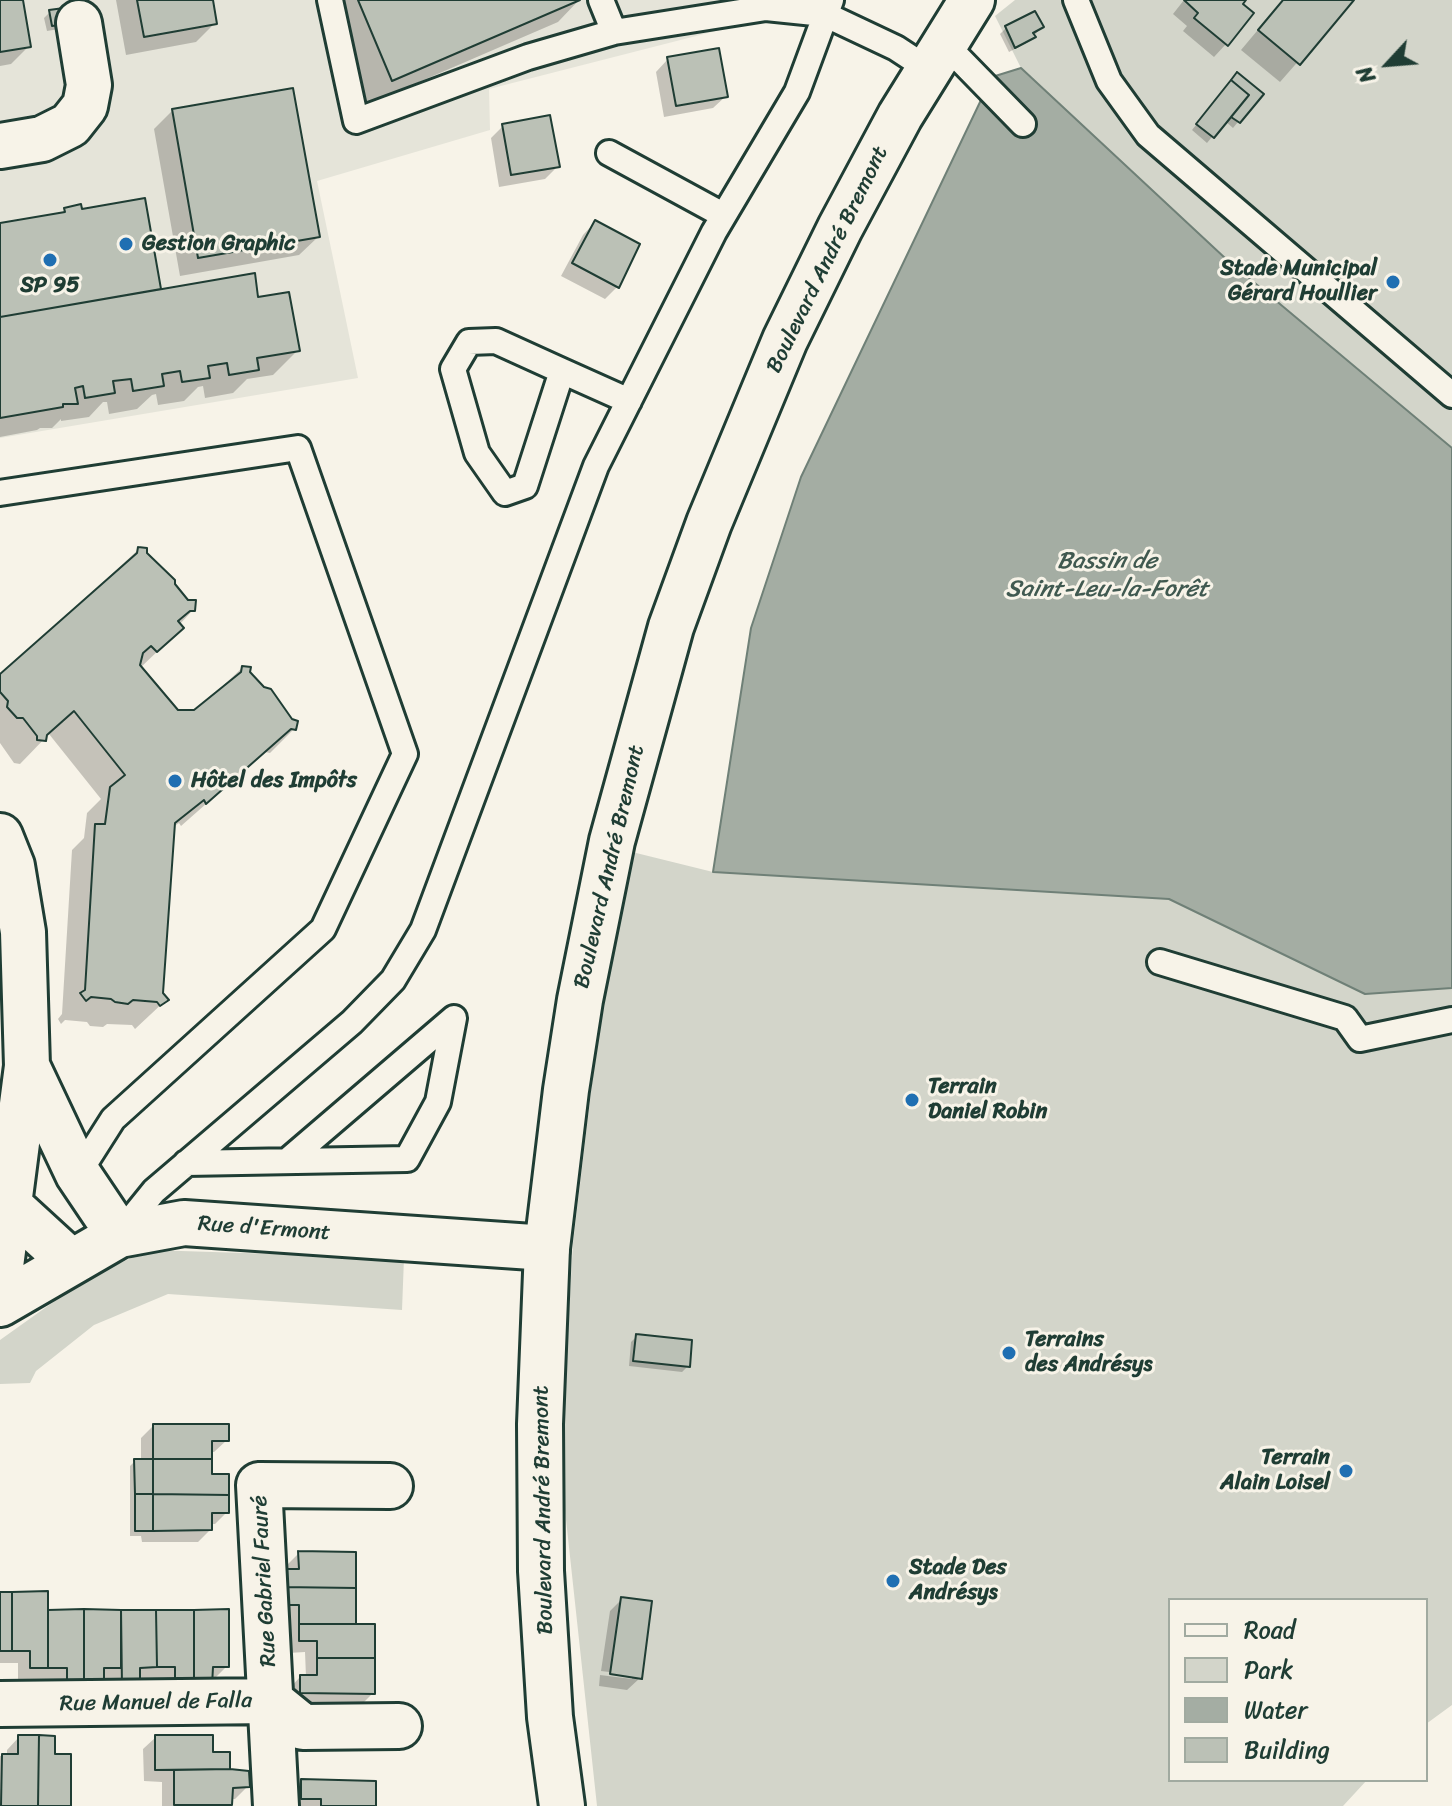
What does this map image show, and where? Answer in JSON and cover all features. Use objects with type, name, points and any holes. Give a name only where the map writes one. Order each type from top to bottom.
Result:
[{"type":"street","name":"Boulevard André Bremont","points":[[562,1806],[550,1717],[541,1571],[540,1424],[547,1248],[566,1090],[595,918],[628,776],[671,627],[709,523],[785,340],[840,228],[936,56],[972,0]]},
{"type":"street","points":[[0,146],[42,139],[70,125],[85,106],[89,85],[79,23]]},
{"type":"street","points":[[0,836],[12,866],[23,932],[12,992],[27,1066],[78,1174],[119,1235]]},
{"type":"street","points":[[0,1274],[27,1066]]},
{"type":"street","points":[[10,1206],[70,1261]]},
{"type":"street","name":"Rue d'Ermont","points":[[0,1304],[119,1235],[184,1223],[547,1248]]},
{"type":"street","name":"Rue Gabriel Fauré","points":[[276,1806],[259,1485],[390,1486]]},
{"type":"street","name":"Rue Manuel de Falla","points":[[0,1704],[271,1701],[303,1727],[399,1726]]},
{"type":"lane","points":[[330,0],[356,121],[528,57],[614,32],[765,4],[824,5],[896,48],[936,56],[1023,124]]},
{"type":"lane","points":[[601,0],[614,32]]},
{"type":"lane","points":[[1076,0],[1109,81],[1148,135],[1452,395]]},
{"type":"lane","points":[[119,1235],[154,1191],[352,1022],[393,980],[423,930],[596,466],[723,215],[797,92],[824,5]]},
{"type":"lane","points":[[609,153],[723,215]]},
{"type":"lane","points":[[562,371],[525,486],[505,493],[477,453],[453,369],[469,342],[496,341],[629,401]]},
{"type":"lane","points":[[0,493],[298,448],[405,754],[323,929],[113,1119],[78,1174]]},
{"type":"lane","points":[[1160,962],[1345,1018],[1360,1039],[1452,1020]]},
{"type":"lane","points":[[186,1163],[407,1159],[438,1102],[454,1018],[287,1161]]},
{"type":"shaded area","points":[[0,0],[821,0],[743,24],[489,89],[490,130],[317,181],[358,378],[0,438]]},
{"type":"green space","points":[[1015,0],[1452,0],[1452,448],[1225,258],[1021,68],[995,16]]},
{"type":"green space","name":"Terrains des Andrésys","points":[[620,849],[713,872],[1169,899],[1365,994],[1452,988],[1452,1705],[1428,1723],[1428,1598],[1168,1598],[1168,1782],[1365,1782],[1343,1806],[597,1806],[560,1464],[573,1243]]},
{"type":"green space","points":[[149,1250],[404,1258],[402,1310],[168,1294],[94,1325],[36,1371],[30,1383],[0,1384],[0,1340],[87,1278]]},
{"type":"water","name":"Bassin de Saint-Leu-la-Forêt","points":[[1021,68],[1225,258],[1452,448],[1452,988],[1365,994],[1169,899],[713,872],[751,628],[801,477],[992,77]]},
{"type":"building","points":[[0,0],[23,0],[31,47],[0,52]]},
{"type":"building","points":[[137,0],[213,0],[217,24],[144,37]]},
{"type":"building","points":[[358,0],[580,0],[392,81]]},
{"type":"building","points":[[1184,0],[1246,0],[1243,4],[1254,13],[1228,46],[1194,18],[1198,13]]},
{"type":"building","points":[[1283,0],[1354,0],[1300,65],[1258,30]]},
{"type":"building","points":[[64,8],[67,24],[52,26],[49,10]]},
{"type":"building","points":[[1035,11],[1044,27],[1033,33],[1036,37],[1015,48],[1005,26]]},
{"type":"building","points":[[719,48],[728,97],[676,106],[667,57]]},
{"type":"building","points":[[1237,72],[1264,94],[1240,123],[1231,117],[1249,95],[1231,80]]},
{"type":"building","points":[[1231,80],[1249,95],[1214,138],[1196,124]]},
{"type":"building","points":[[293,88],[320,237],[198,258],[172,109]]},
{"type":"building","points":[[550,115],[560,167],[511,175],[502,124]]},
{"type":"building","points":[[145,198],[161,289],[0,317],[0,223],[65,212],[64,208],[81,204],[82,209]]},
{"type":"building","points":[[595,220],[640,244],[619,288],[572,263]]},
{"type":"building","points":[[255,273],[258,297],[289,292],[300,351],[257,358],[259,370],[229,375],[227,363],[208,366],[210,378],[182,382],[180,371],[162,374],[164,386],[133,391],[131,379],[113,381],[115,393],[85,398],[83,386],[75,388],[78,404],[63,404],[63,407],[0,418],[0,317]]},
{"type":"building","name":"Hôtel des Impôts","points":[[138,547],[147,548],[147,553],[175,580],[188,600],[196,600],[195,611],[190,611],[178,621],[184,628],[157,652],[151,646],[143,653],[140,665],[178,710],[194,710],[241,672],[242,666],[251,667],[250,672],[264,687],[271,689],[292,719],[298,721],[296,730],[291,729],[206,804],[204,800],[175,823],[163,993],[169,1000],[160,1006],[157,1002],[133,1000],[128,1004],[91,997],[86,1001],[80,993],[85,990],[95,824],[105,824],[110,787],[125,775],[74,711],[47,735],[46,741],[37,740],[23,718],[17,718],[7,707],[8,701],[0,692],[0,674],[137,553]]},
{"type":"building","points":[[636,1334],[692,1340],[690,1367],[633,1361]]},
{"type":"building","points":[[153,1424],[229,1424],[229,1441],[212,1441],[212,1459],[153,1459]]},
{"type":"building","points":[[134,1459],[153,1459],[153,1494],[135,1494]]},
{"type":"building","points":[[153,1459],[212,1459],[212,1474],[229,1474],[229,1495],[153,1494]]},
{"type":"building","points":[[135,1494],[153,1494],[153,1531],[135,1531]]},
{"type":"building","points":[[153,1494],[229,1495],[229,1513],[212,1513],[212,1530],[153,1531]]},
{"type":"building","points":[[298,1551],[356,1552],[356,1588],[281,1587],[281,1569],[299,1569]]},
{"type":"building","points":[[281,1587],[356,1588],[356,1624],[299,1624],[299,1605],[282,1605]]},
{"type":"building","points":[[48,1591],[48,1668],[30,1668],[30,1651],[12,1651],[12,1592]]},
{"type":"building","points":[[0,1592],[12,1592],[12,1651],[0,1651]]},
{"type":"building","points":[[621,1597],[652,1601],[642,1679],[610,1674]]},
{"type":"building","points":[[84,1609],[84,1687],[67,1687],[67,1668],[48,1668],[48,1610]]},
{"type":"building","points":[[84,1609],[121,1610],[121,1668],[104,1668],[104,1687],[84,1687]]},
{"type":"building","points":[[229,1609],[229,1667],[213,1667],[212,1686],[194,1686],[194,1610]]},
{"type":"building","points":[[121,1610],[156,1610],[157,1667],[140,1668],[140,1687],[122,1687]]},
{"type":"building","points":[[156,1610],[194,1610],[194,1686],[175,1687],[175,1667],[157,1667]]},
{"type":"building","points":[[299,1624],[375,1624],[375,1658],[317,1658],[317,1641],[299,1641]]},
{"type":"building","points":[[317,1658],[375,1658],[375,1694],[300,1693],[300,1675],[317,1675]]},
{"type":"building","points":[[18,1735],[39,1735],[38,1806],[1,1806],[2,1754],[18,1754]]},
{"type":"building","points":[[39,1735],[55,1736],[55,1754],[71,1754],[71,1806],[38,1806]]},
{"type":"building","points":[[155,1735],[213,1735],[213,1752],[230,1752],[230,1769],[155,1770]]},
{"type":"building","points":[[174,1770],[249,1771],[250,1787],[233,1788],[232,1805],[174,1805]]},
{"type":"building","points":[[301,1779],[376,1781],[376,1806],[321,1806],[321,1799],[301,1799]]},
{"type":"place","name":"Gestion Graphic","points":[[126,244]]},
{"type":"place","name":"SP 95","points":[[50,260]]},
{"type":"place","name":"Stade Municipal Gérard Houllier","points":[[1393,282]]},
{"type":"place","name":"Hôtel des Impôts","points":[[175,781]]},
{"type":"place","name":"Terrain Daniel Robin","points":[[912,1100]]},
{"type":"place","name":"Terrains des Andrésys","points":[[1009,1353]]},
{"type":"place","name":"Terrain Alain Loisel","points":[[1346,1471]]},
{"type":"place","name":"Stade Des Andrésys","points":[[893,1581]]}]
